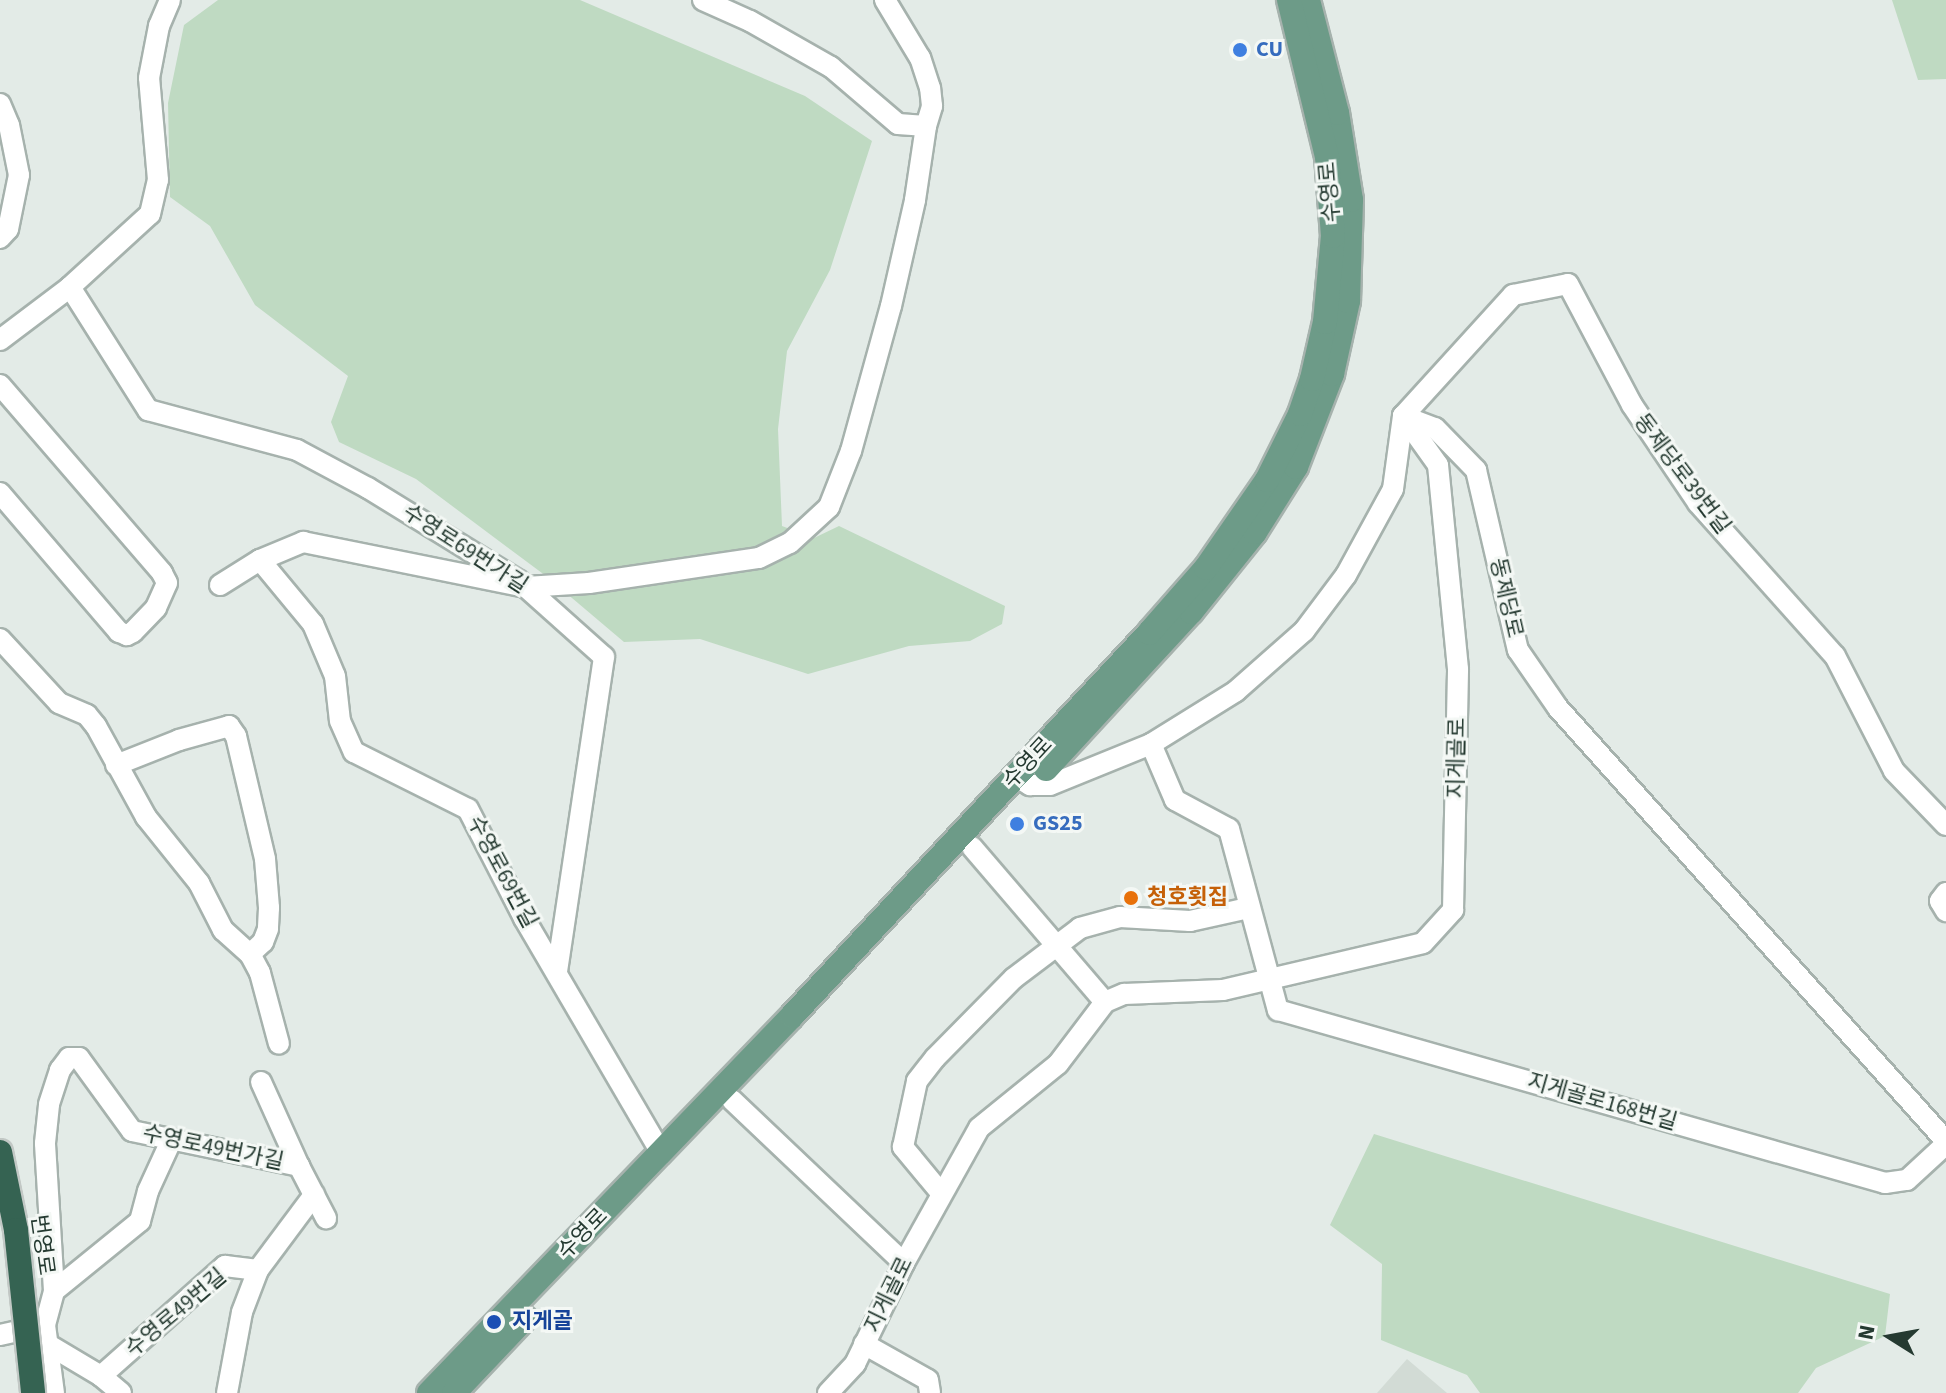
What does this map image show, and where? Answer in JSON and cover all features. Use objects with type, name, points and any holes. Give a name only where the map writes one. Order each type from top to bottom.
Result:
[{"type":"highway","name":"번영로","points":[[0,1152],[16,1230],[33,1393]]},
{"type":"main road","name":"수영로","points":[[454,1393],[972,847],[1023,781],[1206,568],[1267,480],[1300,414],[1325,322],[1333,236],[1327,157],[1289,0]]},
{"type":"main road","name":"수영로","points":[[429,1393],[1223,574],[1277,498],[1315,422],[1332,374],[1348,301],[1351,200],[1337,113],[1308,0]]},
{"type":"street","points":[[0,340],[70,287],[150,214],[158,180],[149,78],[159,26],[170,0]]},
{"type":"street","points":[[703,0],[750,21],[831,67],[898,124],[926,126]]},
{"type":"street","points":[[220,585],[260,560],[303,542],[526,587],[589,583],[759,558],[790,543],[829,507],[851,451],[891,306],[932,106],[930,88],[920,58],[885,0]]},
{"type":"street","points":[[0,104],[9,125],[19,175],[8,229],[0,238]]},
{"type":"street","name":"동제당로39번길","points":[[1403,416],[1513,295],[1568,284],[1632,405],[1698,503],[1835,656],[1894,771],[1946,825]]},
{"type":"street","name":"수영로69번가길","points":[[70,287],[148,410],[297,450],[417,516],[526,587],[604,657],[557,973]]},
{"type":"street","points":[[0,385],[162,573],[167,583],[156,608],[133,632],[127,635],[119,632],[0,493]]},
{"type":"street","points":[[1023,781],[1050,785],[1151,744],[1236,691],[1304,631],[1346,575],[1393,489],[1403,416]]},
{"type":"street","name":"지게골로","points":[[828,1393],[855,1364],[904,1263],[979,1128],[1058,1064],[1105,1002],[1124,994],[1223,990],[1423,943],[1453,910],[1458,669],[1438,465],[1403,416]]},
{"type":"street","name":"동제당로","points":[[1403,416],[1435,428],[1476,470],[1518,650],[1558,708],[1946,1143]]},
{"type":"street","name":"수영로69번길","points":[[260,560],[313,624],[335,676],[340,721],[354,752],[468,809],[557,973],[661,1152]]},
{"type":"street","points":[[0,639],[59,703],[87,715],[146,817],[199,883],[223,930],[250,954],[260,973],[279,1044]]},
{"type":"street","points":[[116,765],[179,740],[229,726],[236,736],[265,859],[268,929],[263,942],[250,954]]},
{"type":"street","points":[[1151,744],[1175,800],[1229,829],[1269,979]]},
{"type":"street","points":[[972,847],[1105,1002]]},
{"type":"street","points":[[1946,893],[1940,901],[1946,911]]},
{"type":"street","points":[[941,1193],[903,1147],[917,1081],[935,1058],[1014,978],[1080,928],[1120,917],[1190,921],[1248,908]]},
{"type":"street","name":"지게골로168번길","points":[[1269,979],[1278,1010],[1885,1183],[1907,1180],[1946,1143]]},
{"type":"street","name":"수영로49번가길","points":[[54,1291],[45,1143],[49,1104],[60,1070],[69,1058],[79,1058],[132,1131],[299,1166]]},
{"type":"street","name":"수영로49번가길","points":[[261,1082],[326,1218]]},
{"type":"street","points":[[732,1100],[904,1263]]},
{"type":"street","points":[[54,1393],[47,1335],[54,1291],[140,1221],[148,1191],[171,1141]]},
{"type":"street","points":[[227,1393],[242,1312],[258,1270],[314,1195]]},
{"type":"street","name":"수영로49번길","points":[[101,1376],[225,1266],[258,1270]]},
{"type":"street","points":[[0,1335],[47,1335],[121,1393]]},
{"type":"street","points":[[864,1344],[928,1380],[930,1393]]},
{"type":"shaded area","points":[[1407,1359],[1447,1393],[1377,1393]]},
{"type":"green space","points":[[218,0],[580,0],[805,96],[872,141],[830,270],[787,351],[778,429],[782,526],[814,538],[839,526],[1005,606],[1002,624],[970,641],[909,646],[808,674],[700,639],[624,642],[546,576],[416,479],[339,442],[331,422],[348,376],[255,305],[210,226],[170,197],[168,103],[184,25]]},
{"type":"green space","points":[[1892,0],[1946,0],[1946,79],[1918,80]]},
{"type":"green space","points":[[1374,1134],[1890,1294],[1885,1336],[1816,1368],[1798,1393],[1480,1393],[1467,1375],[1381,1340],[1382,1264],[1330,1225]]},
{"type":"place","name":"CU","points":[[1240,50]]},
{"type":"place","name":"GS25","points":[[1017,824]]},
{"type":"place","name":"청호횟집","points":[[1131,898]]},
{"type":"place","name":"지게골","points":[[494,1322]]}]
